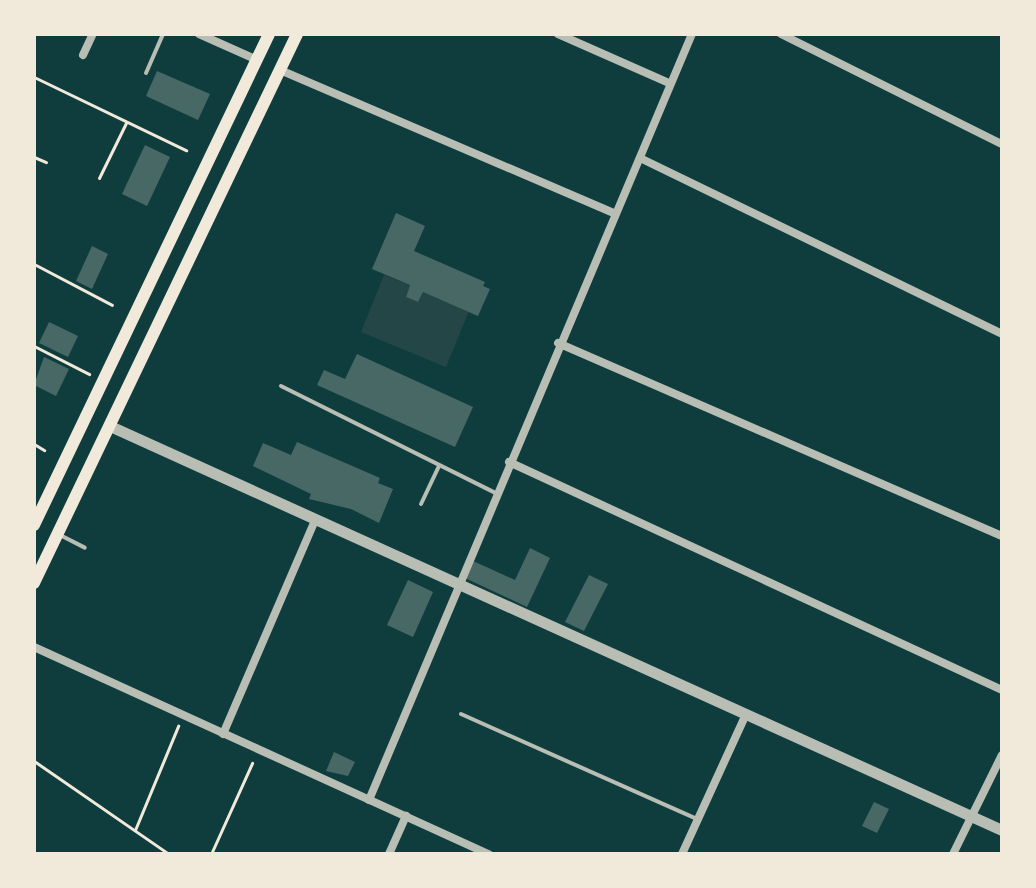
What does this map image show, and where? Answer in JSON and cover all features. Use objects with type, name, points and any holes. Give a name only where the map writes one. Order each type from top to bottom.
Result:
[{"type":"main road","points":[[34,525],[269,34]]},
{"type":"main road","points":[[34,583],[297,34]]},
{"type":"street","points":[[83,55],[93,34]]},
{"type":"street","points":[[199,34],[257,60]]},
{"type":"street","points":[[558,34],[669,83]]},
{"type":"street","points":[[369,800],[558,343],[692,34]]},
{"type":"street","points":[[781,34],[1002,144]]},
{"type":"street","points":[[280,70],[614,213]]},
{"type":"street","points":[[640,158],[1002,334]]},
{"type":"street","points":[[558,343],[1002,536]]},
{"type":"street","points":[[110,426],[1002,830]]},
{"type":"street","points":[[509,462],[1002,690]]},
{"type":"street","points":[[223,734],[315,520]]},
{"type":"street","points":[[34,647],[489,854]]},
{"type":"street","points":[[682,854],[746,714]]},
{"type":"street","points":[[953,854],[1002,755]]},
{"type":"street","points":[[389,854],[406,816]]},
{"type":"lane","points":[[146,73],[163,34]]},
{"type":"lane","points":[[281,386],[496,493]]},
{"type":"lane","points":[[421,504],[439,466]]},
{"type":"lane","points":[[57,534],[85,548]]},
{"type":"lane","points":[[461,714],[697,819]]},
{"type":"path","points":[[34,77],[186,150]]},
{"type":"path","points":[[99,178],[126,123]]},
{"type":"path","points":[[34,157],[46,162]]},
{"type":"path","points":[[34,264],[112,305]]},
{"type":"path","points":[[34,346],[103,381]]},
{"type":"path","points":[[34,444],[44,450]]},
{"type":"path","points":[[135,830],[183,715]]},
{"type":"path","points":[[211,854],[258,749]]},
{"type":"path","points":[[34,761],[169,854]]},
{"type":"shaded area","points":[[384,275],[410,285],[406,297],[418,302],[423,292],[469,311],[446,367],[361,332]]},
{"type":"building","points":[[157,71],[210,94],[198,120],[146,96]]},
{"type":"building","points":[[145,145],[170,157],[147,206],[122,194]]},
{"type":"building","points":[[396,213],[425,226],[414,251],[485,282],[483,286],[490,289],[478,316],[423,292],[418,302],[406,297],[410,285],[372,269]]},
{"type":"building","points":[[92,246],[108,254],[92,289],[76,281]]},
{"type":"building","points":[[49,322],[78,336],[68,357],[39,343]]},
{"type":"building","points":[[357,354],[473,407],[455,447],[317,385],[324,370],[345,379]]},
{"type":"building","points":[[44,357],[69,369],[56,396],[34,385]]},
{"type":"building","points":[[297,442],[380,478],[378,483],[393,489],[379,523],[351,509],[309,499],[311,494],[253,466],[263,443],[291,455]]},
{"type":"building","points":[[530,548],[550,558],[527,607],[465,578],[473,561],[515,580]]},
{"type":"building","points":[[589,575],[608,584],[584,631],[565,622]]},
{"type":"building","points":[[408,580],[433,592],[413,637],[387,625]]},
{"type":"building","points":[[334,752],[355,762],[348,776],[326,771]]},
{"type":"building","points":[[874,802],[889,809],[877,833],[862,826]]}]
